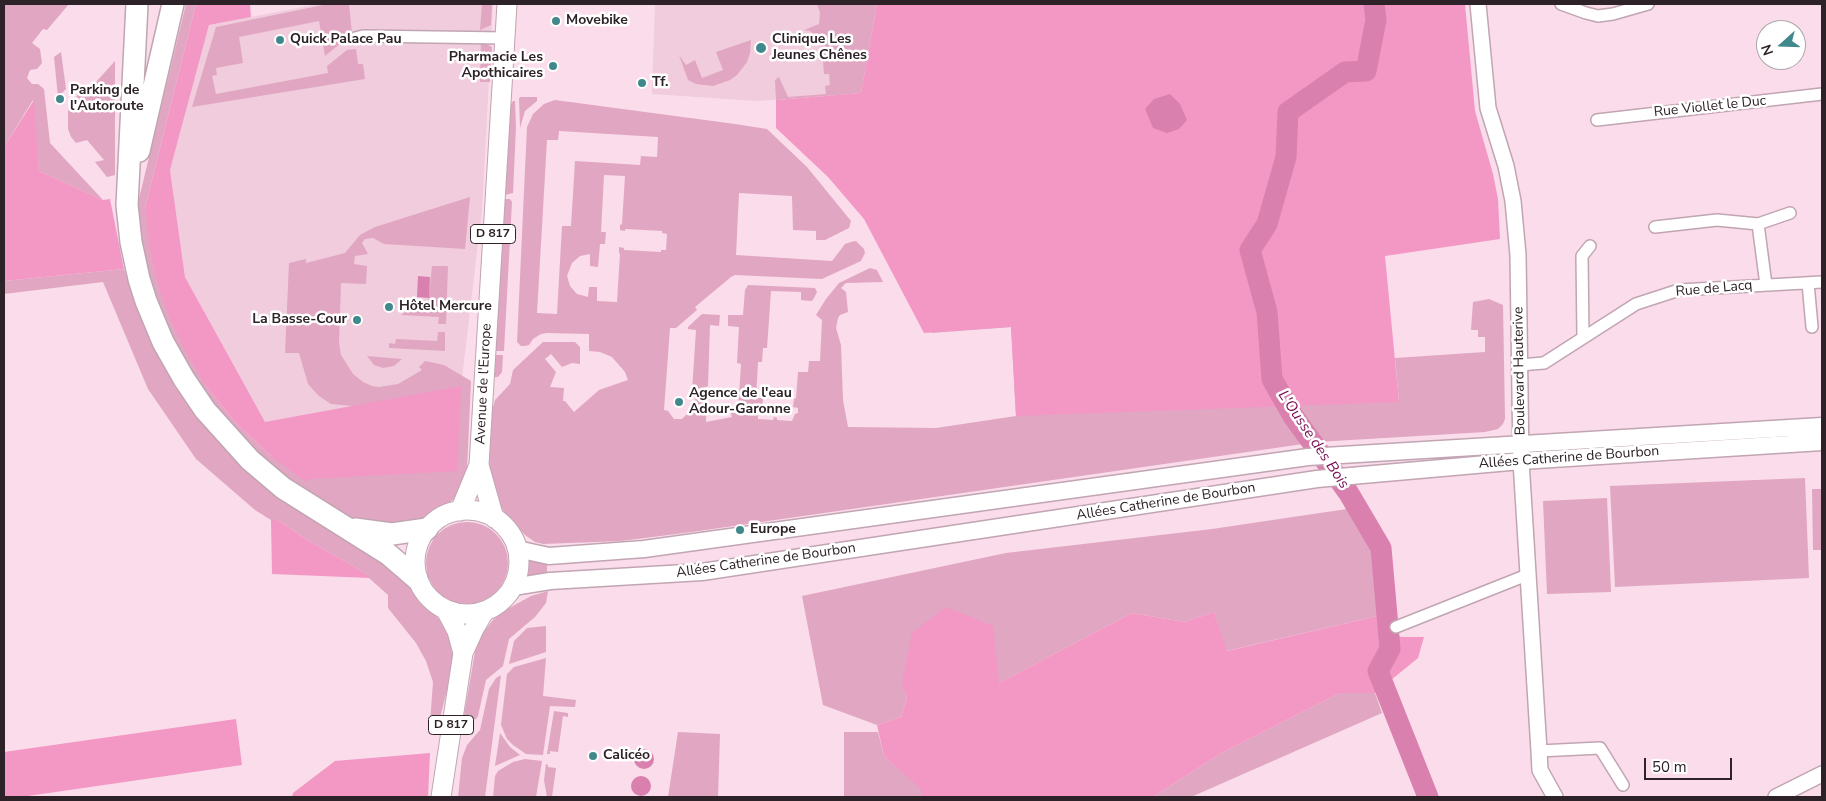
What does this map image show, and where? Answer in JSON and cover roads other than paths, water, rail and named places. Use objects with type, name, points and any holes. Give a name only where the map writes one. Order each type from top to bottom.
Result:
[{"type":"highway","points":[[137,4],[127,205],[130,242],[146,301],[172,360],[195,396],[232,442],[267,475],[299,499],[349,528],[388,554],[417,579]]},
{"type":"highway","points":[[127,205],[172,4]]},
{"type":"highway","points":[[349,528],[392,534],[427,529]]},
{"type":"main road","name":"Avenue de l'Europe","points":[[494,518],[479,465],[507,4]]},
{"type":"main road","name":"Allées Catherine de Bourbon","points":[[513,587],[550,581],[702,572],[1317,479],[1521,453],[1822,426]]},
{"type":"main road","name":"Allées Catherine de Bourbon","points":[[517,549],[550,556],[644,549],[1308,457],[1495,445],[1521,453],[1822,442]]},
{"type":"main road","name":"Avenue de l'Europe","points":[[460,510],[479,465]]},
{"type":"main road","points":[[460,510],[478,511],[494,518],[507,528],[517,549],[518,572],[513,587],[502,601],[484,612],[465,615],[446,610],[438,606],[426,594],[417,579],[415,558],[419,543],[427,529],[440,518],[460,510]]},
{"type":"main road","name":"D 817","points":[[446,610],[457,631],[463,653]]},
{"type":"main road","name":"D 817","points":[[441,797],[463,653],[484,612]]},
{"type":"street","name":"Boulevard Hauterive","points":[[1478,4],[1488,108],[1506,166],[1518,255],[1521,453],[1540,770],[1555,797]]},
{"type":"street","points":[[1561,4],[1598,16],[1613,14],[1648,4]]},
{"type":"street","points":[[355,38],[363,36],[505,38]]},
{"type":"street","name":"Rue Viollet le Duc","points":[[1597,120],[1822,94]]},
{"type":"street","points":[[1655,227],[1718,220],[1758,224],[1790,212]]},
{"type":"street","name":"Rue de Lacq","points":[[1758,224],[1766,285]]},
{"type":"street","points":[[1583,337],[1582,256],[1590,246]]},
{"type":"street","name":"Rue de Lacq","points":[[1519,365],[1544,363],[1636,304],[1679,290],[1822,282]]},
{"type":"street","points":[[1808,283],[1812,327]]},
{"type":"street","points":[[1396,626],[1527,575]]},
{"type":"street","points":[[1539,751],[1600,748],[1623,785]]},
{"type":"street","points":[[1776,797],[1822,774]]},
{"type":"waterway","name":"L'Ousse des Bois","points":[[1374,4],[1376,20],[1366,71],[1345,72],[1288,112],[1286,157],[1267,224],[1250,250],[1267,312],[1272,379],[1293,416],[1348,492],[1381,548],[1390,649],[1378,671],[1428,797]]},
{"type":"place","name":"Movebike","points":[[556,21]]},
{"type":"place","name":"Quick Palace Pau","points":[[280,40]]},
{"type":"place","name":"Clinique Les Jeunes Chênes","points":[[761,48]]},
{"type":"place","name":"Pharmacie Les Apothicaires","points":[[553,66]]},
{"type":"place","name":"Tf.","points":[[642,83]]},
{"type":"place","name":"Parking de l'Autoroute","points":[[60,99]]},
{"type":"place","name":"Hôtel Mercure","points":[[389,307]]},
{"type":"place","name":"La Basse-Cour","points":[[357,320]]},
{"type":"place","name":"Agence de l'eau Adour-Garonne","points":[[679,402]]},
{"type":"place","name":"Europe","points":[[740,530]]},
{"type":"place","name":"Calicéo","points":[[593,756]]}]
